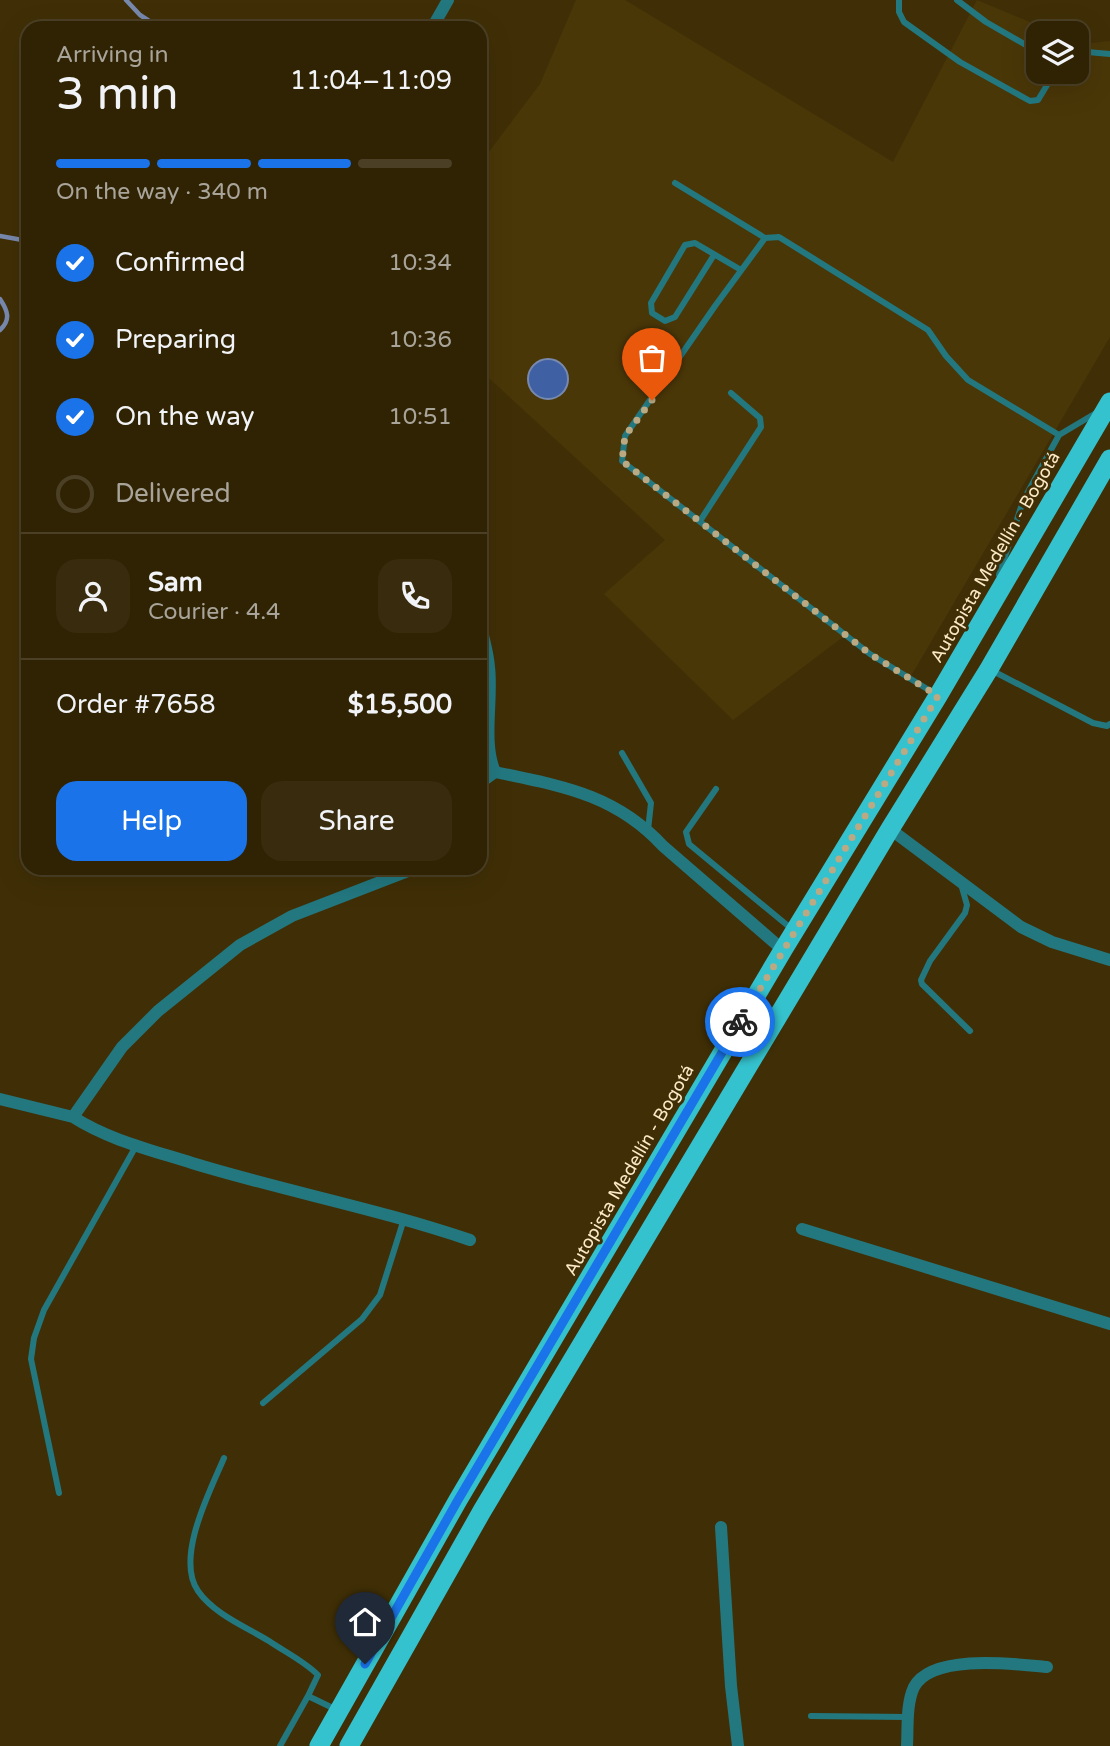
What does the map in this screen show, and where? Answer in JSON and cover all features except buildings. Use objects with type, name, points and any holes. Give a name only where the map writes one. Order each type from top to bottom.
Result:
[{"type":"highway","name":"Autopista Medellín - Bogotá","points":[[319,1746],[458,1500],[1109,404]]},
{"type":"highway","points":[[349,1746],[482,1511],[890,828],[989,670],[1110,459]]},
{"type":"street","points":[[436,21],[448,0]]},
{"type":"street","points":[[487,657],[488,747],[495,772]]},
{"type":"street","points":[[487,778],[495,772],[573,790],[606,801],[648,830],[783,950]]},
{"type":"street","points":[[890,828],[1021,927],[1052,942],[1110,960]]},
{"type":"street","points":[[73,1116],[122,1047],[158,1011],[240,945],[292,916],[398,875]]},
{"type":"street","points":[[0,1099],[73,1116],[92,1129],[136,1146],[252,1181],[404,1219],[470,1240]]},
{"type":"street","points":[[802,1229],[1110,1324]]},
{"type":"street","points":[[721,1527],[731,1686],[738,1746]]},
{"type":"street","points":[[907,1746],[914,1686],[925,1673],[933,1669],[986,1663],[1047,1667]]},
{"type":"lane","points":[[900,0],[899,12],[904,22],[960,62],[1030,101],[1038,100],[1048,84]]},
{"type":"lane","points":[[957,0],[986,22],[1026,45]]},
{"type":"lane","points":[[1089,52],[1110,54]]},
{"type":"lane","points":[[675,183],[765,238],[779,237],[928,330],[946,356],[968,380],[1059,435]]},
{"type":"lane","points":[[765,238],[625,436],[622,461],[870,654],[938,696]]},
{"type":"lane","points":[[714,255],[675,317],[665,321],[652,313],[650,303],[685,245],[695,243],[741,270]]},
{"type":"lane","points":[[699,521],[761,428],[760,418],[732,393]]},
{"type":"lane","points":[[989,606],[1023,501],[1059,435],[1109,404]]},
{"type":"lane","points":[[989,670],[1093,723],[1107,726],[1110,724]]},
{"type":"lane","points":[[622,753],[652,803],[648,830]]},
{"type":"lane","points":[[716,789],[685,832],[689,844],[794,931]]},
{"type":"lane","points":[[961,882],[967,910],[930,961],[921,980],[970,1031]]},
{"type":"lane","points":[[60,1493],[31,1359],[34,1338],[44,1310],[136,1146]]},
{"type":"lane","points":[[263,1403],[362,1319],[380,1295],[404,1219]]},
{"type":"lane","points":[[224,1458],[201,1512],[190,1562],[192,1578],[198,1591],[214,1607],[318,1675],[281,1746]]},
{"type":"lane","points":[[308,1696],[338,1711]]},
{"type":"lane","points":[[811,1716],[909,1717]]},
{"type":"shaded area","points":[[576,0],[625,0],[893,162],[977,0],[1027,21],[1026,84],[1089,84],[1089,43],[1110,41],[1110,337],[911,676],[843,637],[733,720],[604,594],[665,540],[487,376],[487,154],[540,84]]},
{"type":"water","points":[[548,359],[562,365],[568,379],[562,393],[548,399],[534,393],[528,379],[534,365]]},
{"type":"waterway","points":[[126,0],[149,21]]},
{"type":"waterway","points":[[0,236],[21,240]]},
{"type":"waterway","points":[[0,299],[7,315],[6,323],[0,330]]},
{"type":"way so far","points":[[652,400],[625,436],[622,461],[870,654],[938,696],[740,1022]]},
{"type":"route","points":[[365,1664],[458,1500],[740,1022]]}]
